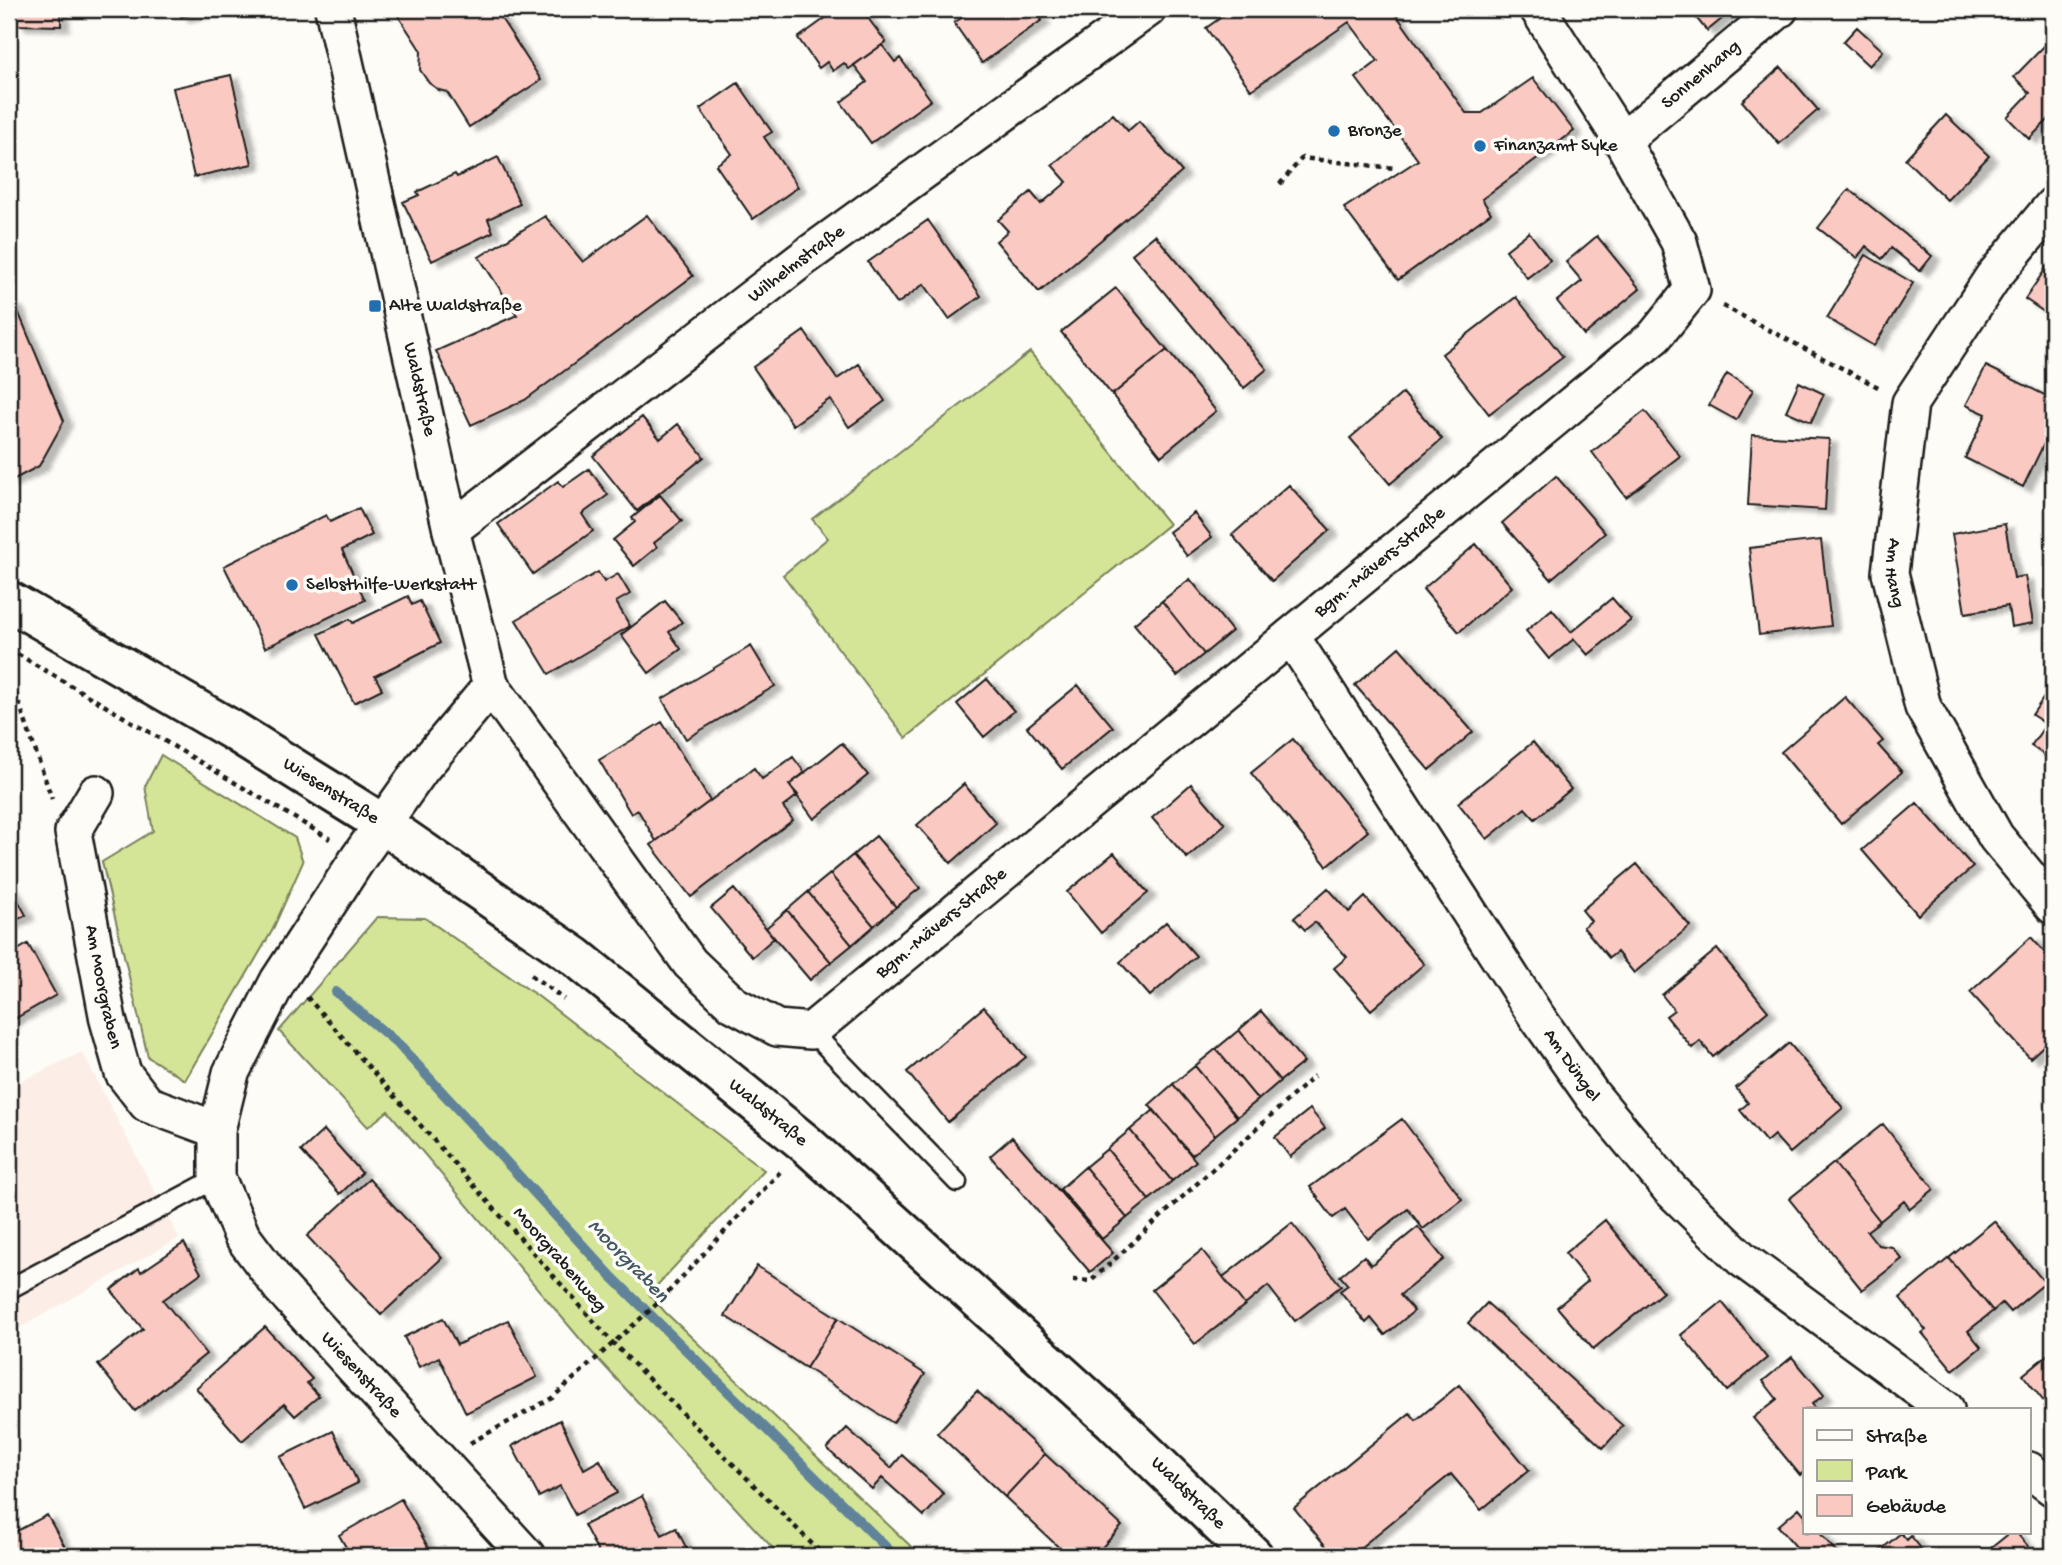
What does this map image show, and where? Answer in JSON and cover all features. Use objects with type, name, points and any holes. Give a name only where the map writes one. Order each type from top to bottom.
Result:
[{"type":"main road","name":"Wiesenstraße","points":[[9,601],[234,732],[383,824]]},
{"type":"main road","name":"Waldstraße","points":[[383,824],[576,957],[806,1144],[1113,1421],[1253,1556]]},
{"type":"street","name":"Waldstraße","points":[[333,9],[451,530],[491,686],[690,963],[733,1004],[777,1028],[811,1031]]},
{"type":"street","name":"Wilhelmstraße","points":[[451,530],[804,257],[1149,9]]},
{"type":"street","points":[[1538,9],[1622,141],[1679,242],[1692,290]]},
{"type":"street","name":"Sonnenhang","points":[[1622,141],[1780,9]]},
{"type":"street","name":"Am Hang","points":[[2053,205],[1993,277],[1910,403],[1890,573],[1923,707],[1996,837],[2053,906]]},
{"type":"street","name":"Bgm.-Mävers-Straße","points":[[811,1031],[1655,336],[1692,290]]},
{"type":"street","name":"Am Düngel","points":[[1291,636],[1535,1014],[1592,1095],[1670,1189],[1742,1259],[1945,1408]]},
{"type":"street","points":[[383,824],[422,768],[491,686]]},
{"type":"street","points":[[73,832],[96,793]]},
{"type":"street","name":"Wiesenstraße","points":[[383,824],[278,981],[231,1073],[216,1130],[217,1178],[242,1236],[281,1288],[527,1556]]},
{"type":"street","name":"Am Moorgraben","points":[[73,832],[108,1020],[123,1073],[147,1104],[216,1130]]},
{"type":"street","points":[[2030,1471],[2053,1488]]},
{"type":"lane","points":[[811,1031],[957,1182]]},
{"type":"lane","points":[[9,1289],[217,1178]]},
{"type":"path","points":[[1280,184],[1303,158],[1394,168]]},
{"type":"path","points":[[1692,290],[1910,403]]},
{"type":"path","points":[[9,649],[359,857]]},
{"type":"path","points":[[9,674],[58,816],[73,832]]},
{"type":"path","points":[[523,969],[566,1001]]},
{"type":"path","name":"Moorgrabenweg","points":[[278,981],[300,989],[613,1343],[824,1556]]},
{"type":"path","points":[[1073,1280],[1091,1281],[1314,1076]]},
{"type":"path","points":[[439,1461],[552,1398],[659,1302],[806,1144]]},
{"type":"shaded area","points":[[82,1052],[179,1238],[9,1334],[9,1087]]},
{"type":"green space","points":[[1030,352],[1169,524],[906,738],[783,575],[828,538],[812,519]]},
{"type":"green space","points":[[161,755],[295,838],[303,862],[272,931],[185,1080],[148,1057],[102,862],[153,831],[145,786]]},
{"type":"green space","points":[[377,917],[425,918],[539,997],[764,1170],[649,1294],[921,1556],[780,1556],[586,1346],[388,1111],[368,1127],[279,1031]]},
{"type":"building","points":[[17,9],[61,9],[61,26],[17,25]]},
{"type":"building","points":[[179,9],[214,9],[181,17]]},
{"type":"building","points":[[495,9],[541,80],[469,127],[447,92],[429,83],[420,70],[421,51],[395,11]]},
{"type":"building","points":[[838,9],[861,9],[886,42],[849,69],[844,63],[833,71],[827,62],[819,68],[798,38]]},
{"type":"building","points":[[974,9],[1034,9],[1042,20],[982,63],[954,23]]},
{"type":"building","name":"Finanzamt Syke","points":[[1233,9],[1392,9],[1466,113],[1482,113],[1533,78],[1574,131],[1482,199],[1491,213],[1398,280],[1344,208],[1418,160],[1356,78],[1378,61],[1349,22],[1251,90],[1206,28]]},
{"type":"building","points":[[1689,9],[1734,9],[1707,31]]},
{"type":"building","points":[[1857,27],[1883,51],[1869,66],[1843,42]]},
{"type":"building","points":[[2053,37],[2053,115],[2029,139],[2007,117],[2030,93],[2014,77]]},
{"type":"building","points":[[882,45],[895,62],[900,58],[931,100],[871,143],[841,102],[867,82],[854,65]]},
{"type":"building","points":[[1781,67],[1818,110],[1779,144],[1742,101]]},
{"type":"building","points":[[231,75],[252,164],[194,177],[173,88]]},
{"type":"building","points":[[738,83],[772,132],[764,137],[798,187],[753,219],[716,165],[732,154],[700,109]]},
{"type":"building","points":[[1113,114],[1128,131],[1139,121],[1182,172],[1039,292],[996,241],[1008,231],[998,220],[1031,192],[1041,204],[1067,182],[1052,165]]},
{"type":"building","points":[[1946,115],[1989,156],[1947,200],[1905,159]]},
{"type":"building","points":[[498,157],[520,204],[488,219],[493,232],[432,261],[403,202],[419,195],[417,192],[455,174],[457,177]]},
{"type":"building","points":[[1849,189],[1932,256],[1920,271],[1891,248],[1882,259],[1866,246],[1857,258],[1818,228]]},
{"type":"building","points":[[647,215],[693,276],[525,400],[471,425],[436,351],[517,315],[479,257],[545,216],[583,262]]},
{"type":"building","points":[[928,220],[981,296],[949,319],[924,284],[897,304],[868,262]]},
{"type":"building","points":[[1529,232],[1550,260],[1527,278],[1506,250]]},
{"type":"building","points":[[1155,235],[1267,369],[1244,388],[1132,254]]},
{"type":"building","points":[[1597,236],[1640,289],[1584,335],[1557,301],[1582,281],[1566,262]]},
{"type":"building","points":[[1866,255],[1913,283],[1874,346],[1827,318]]},
{"type":"building","points":[[2053,258],[2053,318],[2025,299]]},
{"type":"building","points":[[1116,288],[1167,350],[1112,395],[1061,332]]},
{"type":"building","points":[[1516,297],[1563,357],[1489,414],[1442,354]]},
{"type":"building","points":[[9,302],[15,304],[64,421],[39,466],[9,482]]},
{"type":"building","points":[[804,331],[837,379],[859,364],[885,401],[849,427],[830,399],[793,425],[753,367]]},
{"type":"building","points":[[1167,350],[1216,411],[1161,456],[1112,395]]},
{"type":"building","points":[[1986,366],[2053,399],[2053,425],[2023,487],[1965,458],[1986,414],[1966,405]]},
{"type":"building","points":[[1727,374],[1753,390],[1736,420],[1709,405]]},
{"type":"building","points":[[1799,382],[1824,394],[1811,422],[1786,411]]},
{"type":"building","points":[[1403,393],[1442,439],[1390,484],[1350,438]]},
{"type":"building","points":[[1645,411],[1680,456],[1626,497],[1592,452]]},
{"type":"building","points":[[642,417],[660,439],[678,424],[704,457],[637,511],[593,456]]},
{"type":"building","points":[[1752,435],[1829,439],[1825,510],[1748,505]]},
{"type":"building","points":[[589,469],[608,495],[582,514],[593,531],[533,574],[498,524],[558,481],[563,487]]},
{"type":"building","points":[[1556,476],[1605,533],[1551,579],[1502,523]]},
{"type":"building","points":[[1289,485],[1330,530],[1272,581],[1232,535]]},
{"type":"building","points":[[660,495],[682,521],[654,543],[657,547],[634,566],[613,540],[635,522],[632,518]]},
{"type":"building","points":[[359,508],[372,535],[342,550],[365,600],[265,648],[224,566],[326,515],[330,522]]},
{"type":"building","points":[[1194,513],[1212,537],[1187,556],[1169,532]]},
{"type":"building","points":[[2005,524],[2014,578],[2025,576],[2033,623],[2011,627],[2008,606],[1965,613],[1952,534]]},
{"type":"building","points":[[1821,540],[1831,626],[1759,635],[1749,548]]},
{"type":"building","points":[[1476,544],[1512,587],[1459,632],[1423,589]]},
{"type":"building","points":[[598,572],[604,582],[618,574],[630,594],[616,602],[630,626],[549,674],[516,620]]},
{"type":"building","points":[[1190,579],[1232,631],[1204,654],[1162,601]]},
{"type":"building","points":[[408,596],[412,605],[420,601],[440,643],[375,676],[382,689],[354,703],[319,634],[350,619],[353,623]]},
{"type":"building","points":[[1612,598],[1631,620],[1588,655],[1574,639],[1549,659],[1526,631],[1552,609],[1571,632]]},
{"type":"building","points":[[665,601],[682,622],[669,632],[681,649],[649,673],[621,635]]},
{"type":"building","points":[[1162,601],[1204,654],[1177,676],[1134,624]]},
{"type":"building","points":[[751,646],[775,686],[686,739],[662,699]]},
{"type":"building","points":[[1399,647],[1473,732],[1429,770],[1355,685]]},
{"type":"building","points":[[987,679],[1014,711],[984,737],[957,704]]},
{"type":"building","points":[[2053,684],[2053,761],[2031,746],[2046,724],[2032,715]]},
{"type":"building","points":[[1078,685],[1113,727],[1062,769],[1027,727]]},
{"type":"building","points":[[1845,697],[1883,741],[1878,745],[1902,772],[1841,824],[1781,752]]},
{"type":"building","points":[[662,722],[710,801],[656,841],[638,810],[631,814],[599,760]]},
{"type":"building","points":[[1293,739],[1368,831],[1327,866],[1251,773]]},
{"type":"building","points":[[1533,742],[1571,789],[1535,819],[1525,808],[1487,839],[1458,803]]},
{"type":"building","points":[[842,743],[868,775],[814,819],[789,785]]},
{"type":"building","points":[[793,757],[805,773],[789,785],[798,795],[783,807],[793,820],[691,897],[651,845],[754,768],[762,779]]},
{"type":"building","points":[[964,784],[996,823],[951,863],[917,825]]},
{"type":"building","points":[[1191,784],[1225,824],[1187,858],[1152,818]]},
{"type":"building","points":[[1917,803],[1973,867],[1918,915],[1862,850]]},
{"type":"building","points":[[876,836],[920,888],[896,907],[853,855]]},
{"type":"building","points":[[1114,853],[1148,893],[1101,933],[1067,892]]},
{"type":"building","points":[[853,855],[896,907],[874,926],[830,874]]},
{"type":"building","points":[[1637,864],[1690,926],[1634,973],[1617,952],[1609,958],[1583,927],[1591,921],[1582,910]]},
{"type":"building","points":[[830,874],[874,926],[852,945],[808,892]]},
{"type":"building","points":[[9,884],[26,915],[9,924]]},
{"type":"building","points":[[1328,888],[1349,912],[1365,897],[1424,964],[1371,1010],[1334,968],[1347,957],[1315,922],[1305,930],[1294,918]]},
{"type":"building","points":[[734,889],[774,938],[752,957],[711,908]]},
{"type":"building","points":[[808,892],[852,945],[831,962],[787,910]]},
{"type":"building","points":[[787,910],[831,962],[810,980],[766,928]]},
{"type":"building","points":[[1166,922],[1196,956],[1150,996],[1120,962]]},
{"type":"building","points":[[2031,937],[2053,962],[2053,1037],[2030,1058],[1970,992]]},
{"type":"building","points":[[28,944],[56,995],[9,1022],[9,955]]},
{"type":"building","points":[[1717,949],[1768,1011],[1713,1057],[1700,1041],[1692,1048],[1666,1016],[1674,1010],[1662,995]]},
{"type":"building","points":[[984,1007],[1026,1057],[948,1122],[907,1072]]},
{"type":"building","points":[[1261,1011],[1304,1062],[1280,1081],[1239,1030]]},
{"type":"building","points":[[1239,1030],[1280,1081],[1258,1100],[1216,1049]]},
{"type":"building","points":[[1789,1043],[1843,1108],[1790,1153],[1774,1135],[1766,1142],[1740,1110],[1748,1103],[1736,1088]]},
{"type":"building","points":[[1216,1049],[1258,1100],[1237,1117],[1195,1066]]},
{"type":"building","points":[[1195,1066],[1237,1117],[1215,1135],[1173,1084]]},
{"type":"building","points":[[1173,1084],[1215,1135],[1192,1155],[1149,1105]]},
{"type":"building","points":[[1310,1109],[1325,1128],[1290,1157],[1275,1137]]},
{"type":"building","points":[[1154,1110],[1196,1161],[1172,1181],[1130,1130]]},
{"type":"building","points":[[1402,1119],[1462,1199],[1423,1229],[1408,1209],[1368,1239],[1345,1209],[1333,1218],[1310,1187]]},
{"type":"building","points":[[1883,1124],[1934,1189],[1910,1209],[1904,1201],[1880,1221],[1834,1163]]},
{"type":"building","points":[[324,1130],[362,1173],[340,1194],[301,1151]]},
{"type":"building","points":[[1130,1130],[1172,1181],[1149,1200],[1107,1149]]},
{"type":"building","points":[[1012,1137],[1113,1253],[1090,1272],[990,1156]]},
{"type":"building","points":[[1107,1149],[1149,1200],[1127,1218],[1085,1167]]},
{"type":"building","points":[[1834,1163],[1880,1221],[1867,1231],[1878,1245],[1892,1247],[1902,1259],[1862,1290],[1789,1199]]},
{"type":"building","points":[[1085,1167],[1127,1218],[1102,1239],[1060,1189]]},
{"type":"building","points":[[369,1179],[442,1258],[381,1315],[307,1236]]},
{"type":"building","points":[[1605,1220],[1663,1292],[1593,1349],[1557,1307],[1588,1281],[1565,1253]]},
{"type":"building","points":[[1994,1221],[2045,1283],[2010,1312],[2002,1303],[1993,1311],[1949,1258]]},
{"type":"building","points":[[1292,1223],[1341,1286],[1295,1321],[1268,1286],[1245,1305],[1223,1277]]},
{"type":"building","points":[[1418,1227],[1444,1259],[1400,1295],[1414,1311],[1385,1335],[1371,1318],[1366,1323],[1340,1291],[1348,1285],[1340,1276],[1364,1256],[1371,1265]]},
{"type":"building","points":[[184,1243],[201,1273],[163,1300],[206,1354],[135,1411],[98,1365],[143,1329],[111,1290],[139,1268],[141,1272]]},
{"type":"building","points":[[1202,1250],[1245,1305],[1195,1344],[1152,1290]]},
{"type":"building","points":[[1949,1258],[1993,1311],[1968,1331],[1981,1347],[1953,1370],[1922,1333],[1926,1330],[1900,1298]]},
{"type":"building","points":[[757,1266],[838,1318],[806,1368],[725,1316]]},
{"type":"building","points":[[1722,1302],[1767,1358],[1727,1391],[1681,1335]]},
{"type":"building","points":[[1487,1303],[1623,1426],[1603,1448],[1468,1323]]},
{"type":"building","points":[[443,1318],[457,1345],[508,1320],[537,1377],[466,1413],[439,1357],[419,1367],[404,1337]]},
{"type":"building","points":[[838,1318],[925,1374],[893,1423],[806,1368]]},
{"type":"building","points":[[265,1327],[312,1379],[307,1383],[319,1396],[295,1416],[284,1404],[242,1441],[196,1388]]},
{"type":"building","points":[[2053,1350],[2053,1413],[2023,1375]]},
{"type":"building","points":[[1792,1357],[1824,1395],[1812,1404],[1815,1408],[1803,1408],[1803,1473],[1800,1475],[1753,1418],[1777,1399],[1763,1381]]},
{"type":"building","points":[[1459,1385],[1529,1470],[1481,1510],[1451,1474],[1350,1556],[1334,1556],[1294,1508],[1410,1413],[1416,1420]]},
{"type":"building","points":[[977,1391],[1045,1454],[1005,1497],[937,1433]]},
{"type":"building","points":[[560,1420],[584,1469],[600,1460],[617,1493],[575,1515],[560,1486],[539,1497],[512,1446]]},
{"type":"building","points":[[847,1428],[891,1468],[902,1455],[944,1494],[924,1516],[882,1478],[872,1489],[827,1449]]},
{"type":"building","points":[[333,1431],[358,1483],[305,1509],[280,1457]]},
{"type":"building","points":[[1045,1454],[1122,1526],[1094,1556],[1068,1556],[1005,1497]]},
{"type":"building","points":[[642,1496],[662,1535],[676,1528],[688,1551],[677,1556],[650,1556],[647,1551],[637,1556],[600,1556],[584,1525]]},
{"type":"building","points":[[401,1499],[433,1556],[351,1556],[339,1535]]},
{"type":"building","points":[[1799,1508],[1803,1513],[1803,1534],[1821,1534],[1840,1556],[1804,1556],[1778,1526]]},
{"type":"building","points":[[47,1515],[70,1556],[9,1556],[9,1535]]},
{"type":"building","points":[[1902,1534],[1907,1540],[1911,1536],[1927,1556],[1880,1556],[1877,1553]]},
{"type":"building","points":[[2008,1534],[2018,1534],[2036,1556],[1981,1556]]},
{"type":"waterway","name":"Moorgraben","points":[[336,992],[397,1043],[611,1276],[895,1556]]},
{"type":"place","name":"Bronze","points":[[1334,131]]},
{"type":"place","name":"Finanzamt Syke","points":[[1480,146]]},
{"type":"place","name":"Alte Waldstraße","points":[[375,306]]},
{"type":"place","name":"Selbsthilfe-Werkstatt","points":[[292,585]]}]
